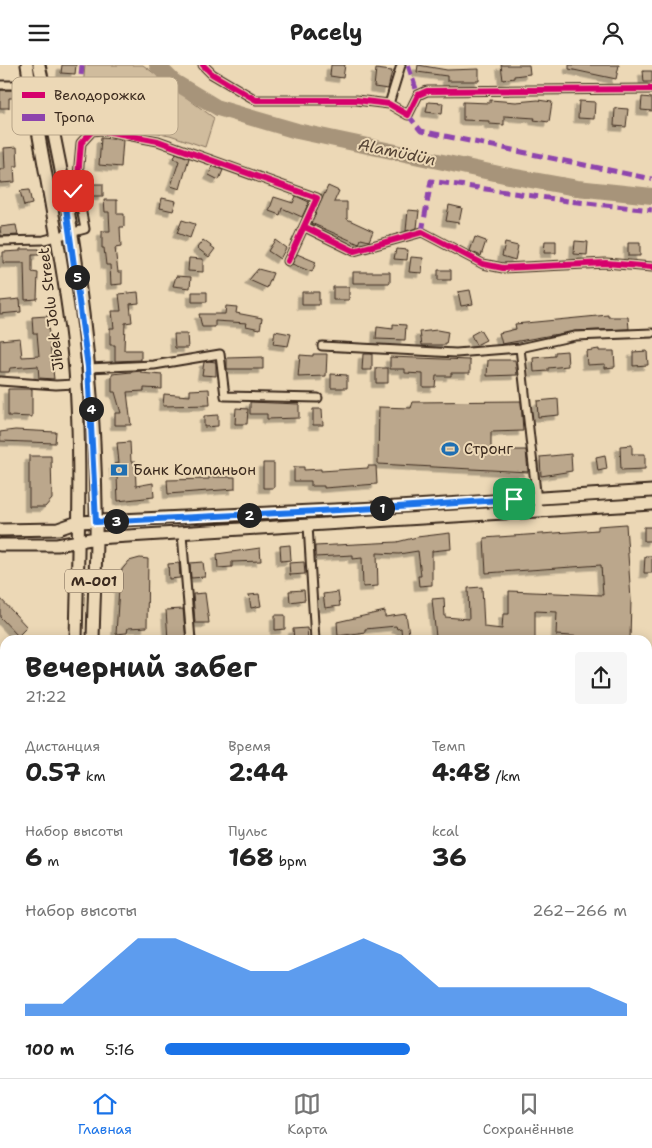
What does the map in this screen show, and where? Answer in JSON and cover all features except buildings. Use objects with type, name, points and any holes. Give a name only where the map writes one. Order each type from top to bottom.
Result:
[{"type":"main road","name":"Jibek Jolu Street","points":[[39,135],[58,237],[72,338],[78,522]]},
{"type":"main road","name":"Jibek Jolu Street","points":[[53,135],[71,233],[88,367],[96,522]]},
{"type":"main road","points":[[0,529],[58,529],[78,522],[398,507],[652,491]]},
{"type":"main road","points":[[0,545],[57,545],[96,538],[182,535],[308,525],[652,504]]},
{"type":"main road","name":"М-001","points":[[76,635],[78,522]]},
{"type":"main road","name":"М-001","points":[[93,635],[96,522]]},
{"type":"street","points":[[203,65],[212,74],[256,100],[356,100],[389,104],[408,115],[418,95],[427,91],[652,89]]},
{"type":"street","points":[[389,104],[401,65]]},
{"type":"street","points":[[0,241],[44,240],[85,229],[77,187],[82,143],[89,135]]},
{"type":"street","points":[[127,135],[158,141],[317,198],[288,261]]},
{"type":"street","points":[[64,193],[77,187]]},
{"type":"street","points":[[305,227],[354,251],[422,232],[483,264],[503,268],[606,263],[652,267]]},
{"type":"street","points":[[322,346],[456,353],[520,348],[575,336],[652,333]]},
{"type":"street","points":[[520,348],[538,510]]},
{"type":"street","points":[[88,367],[154,365],[220,354],[225,396],[318,398]]},
{"type":"street","points":[[0,381],[56,385],[75,384]]},
{"type":"street","points":[[308,525],[315,635]]},
{"type":"street","points":[[182,535],[191,635]]},
{"type":"shaded area","points":[[85,65],[143,65],[159,77],[84,77]]},
{"type":"shaded area","points":[[178,91],[214,118],[205,147],[170,135],[178,135]]},
{"type":"waterway","name":"Alamüdün","points":[[157,65],[169,77]]},
{"type":"waterway","name":"Alamüdün","points":[[178,84],[218,108],[297,131],[504,175],[577,188],[652,196]]},
{"type":"marked path","points":[[81,77],[82,65]]},
{"type":"marked path","points":[[408,65],[418,95]]},
{"type":"marked path","points":[[408,115],[421,131],[652,179]]},
{"type":"marked path","points":[[422,232],[431,181],[568,201],[652,210]]},
{"type":"cycle path","points":[[203,65],[212,74],[256,100],[356,100],[389,104],[408,115],[418,95],[427,91],[652,89]]},
{"type":"cycle path","points":[[64,193],[73,191],[77,187],[81,143],[88,135]]},
{"type":"cycle path","points":[[127,135],[158,141],[317,198],[288,261]]},
{"type":"cycle path","points":[[305,227],[354,251],[422,232],[483,264],[503,268],[606,263],[652,267]]},
{"type":"place","name":"Стронг","points":[[450,449]]},
{"type":"place","name":"Банк Компаньон","points":[[119,470]]},
{"type":"route","points":[[73,191],[64,193],[85,336],[91,396],[96,522],[398,507],[514,499]]}]
